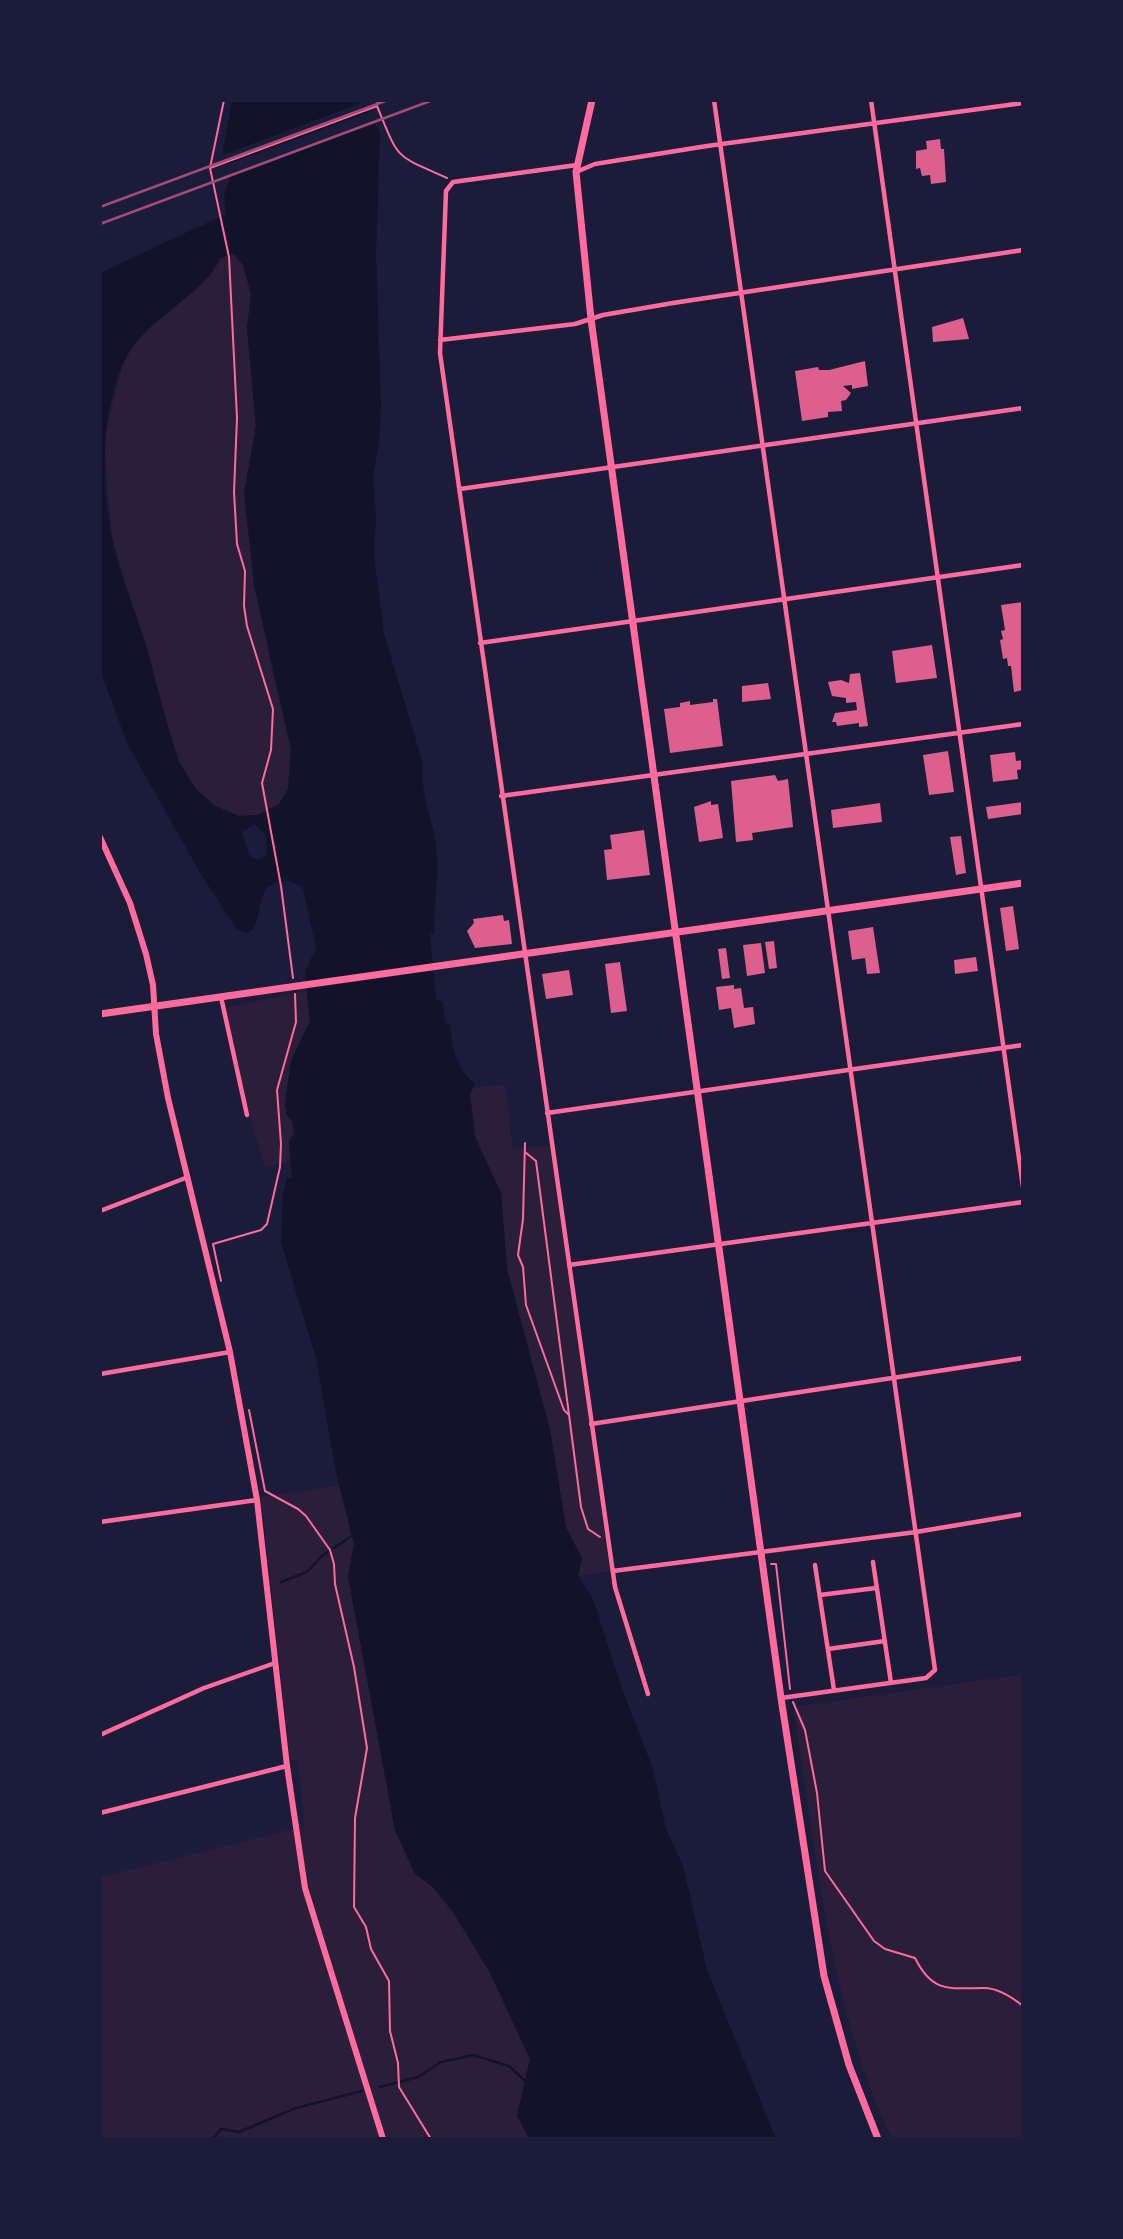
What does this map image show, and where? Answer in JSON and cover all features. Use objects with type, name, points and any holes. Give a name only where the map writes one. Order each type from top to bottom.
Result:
[{"type":"main road","points":[[593,100],[577,165],[609,466],[763,1553],[781,1698],[824,1976],[849,2065],[878,2139]]},
{"type":"main road","points":[[100,837],[130,903],[153,985],[168,1098],[230,1352],[257,1500],[287,1766],[305,1888],[383,2139]]},
{"type":"main road","points":[[100,1014],[1023,883]]},
{"type":"street","points":[[714,100],[935,1670],[933,1675],[891,1683],[781,1698]]},
{"type":"street","points":[[871,100],[1023,1186]]},
{"type":"street","points":[[648,1694],[612,1571],[480,643],[440,340],[446,191],[450,181],[595,164],[1023,103]]},
{"type":"street","points":[[577,165],[595,164]]},
{"type":"street","points":[[440,340],[575,324],[673,303],[1023,250]]},
{"type":"street","points":[[460,489],[1023,408]]},
{"type":"street","points":[[480,643],[1023,565]]},
{"type":"street","points":[[501,796],[1023,724]]},
{"type":"street","points":[[221,997],[247,1115]]},
{"type":"street","points":[[547,1113],[1023,1045]]},
{"type":"street","points":[[100,1210],[188,1177]]},
{"type":"street","points":[[569,1265],[1023,1202]]},
{"type":"street","points":[[100,1374],[230,1352]]},
{"type":"street","points":[[591,1424],[1023,1358]]},
{"type":"street","points":[[100,1522],[257,1500]]},
{"type":"street","points":[[612,1571],[916,1532],[1023,1514]]},
{"type":"street","points":[[873,1562],[891,1683]]},
{"type":"street","points":[[815,1565],[834,1690]]},
{"type":"street","points":[[820,1595],[876,1588]]},
{"type":"street","points":[[828,1649],[885,1641]]},
{"type":"street","points":[[100,1735],[204,1688],[275,1663]]},
{"type":"street","points":[[100,1813],[287,1766]]},
{"type":"path","points":[[222,1284],[213,1244],[261,1230],[267,1224],[280,1167],[277,1090],[297,1012],[281,886],[262,783],[271,750],[274,709],[247,626],[244,606],[245,571],[237,544],[234,492],[237,418],[229,257],[209,168],[224,100]]},
{"type":"path","points":[[377,100],[377,106],[398,154],[408,163],[450,181]]},
{"type":"path","points":[[209,168],[377,106]]},
{"type":"path","points":[[525,1143],[518,1255],[523,1267],[526,1305],[564,1410],[570,1415]]},
{"type":"path","points":[[525,1152],[536,1161],[570,1415],[569,1433],[585,1523],[593,1534],[608,1540]]},
{"type":"path","points":[[248,1404],[265,1491],[298,1508],[306,1516],[330,1550],[334,1564],[335,1584],[354,1667],[368,1748],[355,1818],[354,1907],[366,1927],[372,1949],[389,1981],[390,2031],[398,2063],[399,2087],[431,2139]]},
{"type":"path","points":[[773,1564],[776,1564],[791,1691]]},
{"type":"path","points":[[793,1703],[798,1707],[805,1730],[817,1793],[825,1871],[864,1927],[885,1949],[915,1958],[924,1973],[939,1986],[958,1991],[987,1988],[1013,1998],[1023,2007]]},
{"type":"shaded area","points":[[232,100],[361,100],[380,132],[376,255],[381,407],[379,445],[373,474],[376,517],[374,556],[384,634],[423,764],[423,787],[436,844],[434,934],[430,934],[436,999],[443,1004],[445,1023],[450,1024],[459,1064],[475,1084],[470,1094],[475,1137],[501,1193],[507,1269],[550,1430],[566,1528],[582,1558],[578,1576],[593,1599],[621,1686],[653,1769],[666,1829],[683,1866],[707,1970],[776,2139],[528,2137],[517,2116],[530,2059],[489,1971],[453,1912],[432,1886],[415,1874],[395,1830],[348,1576],[354,1544],[336,1472],[316,1358],[281,1242],[283,1195],[287,1178],[292,1177],[289,1141],[294,1135],[293,1122],[287,1116],[285,1104],[291,1061],[310,1021],[305,972],[316,948],[303,888],[288,881],[273,883],[261,900],[253,930],[246,933],[237,929],[202,876],[128,745],[100,670],[100,273],[226,214],[224,196],[230,178],[223,151]],"holes":[[[234,254],[243,265],[251,294],[247,329],[256,426],[244,493],[254,585],[291,749],[288,789],[279,804],[258,815],[239,816],[215,806],[195,788],[179,762],[143,635],[115,552],[108,516],[105,469],[107,421],[118,376],[127,356],[148,329],[203,282],[220,258]],[[255,824],[266,836],[267,856],[258,859],[249,855],[242,832]]]},
{"type":"shaded area","points":[[234,254],[243,265],[251,294],[247,329],[256,426],[244,493],[270,662],[291,749],[288,789],[279,804],[258,815],[238,816],[215,806],[195,788],[179,762],[112,537],[104,440],[122,365],[133,345],[147,328],[169,313],[220,258]]},
{"type":"shaded area","points":[[307,990],[310,1021],[291,1061],[285,1104],[294,1129],[289,1141],[290,1161],[265,1168],[239,1080],[226,1008]]},
{"type":"shaded area","points":[[505,1084],[513,1149],[552,1145],[613,1571],[578,1576],[582,1558],[566,1528],[550,1430],[507,1269],[501,1193],[475,1137],[470,1094],[473,1088]]},
{"type":"shaded area","points":[[340,1485],[354,1544],[348,1577],[395,1830],[415,1874],[432,1886],[453,1912],[489,1971],[531,2059],[517,2116],[528,2137],[532,2139],[386,2139],[385,2135],[378,2136],[379,2139],[100,2139],[100,1877],[305,1826],[297,1760],[290,1760],[261,1497]]},
{"type":"shaded area","points":[[1023,1674],[1023,2139],[892,2139],[853,2036],[839,1983],[828,1930],[794,1712],[799,1706]]},
{"type":"pier","points":[[366,101],[370,108],[222,162],[220,156]]},
{"type":"pier","points":[[372,111],[378,122],[227,178],[223,166]]},
{"type":"building","points":[[940,139],[941,149],[944,149],[946,182],[931,184],[930,175],[922,176],[920,168],[916,169],[916,151],[927,149],[926,141]]},
{"type":"building","points":[[963,318],[969,339],[933,342],[932,327]]},
{"type":"building","points":[[865,361],[868,386],[852,389],[852,385],[843,386],[851,393],[846,400],[841,401],[842,411],[828,412],[828,417],[802,421],[795,371],[818,367],[819,370],[829,370]]},
{"type":"building","points":[[1023,602],[1023,690],[1014,692],[1011,666],[1008,666],[1007,658],[1003,659],[1000,640],[1003,639],[1001,631],[1005,630],[1001,605]]},
{"type":"building","points":[[932,645],[937,678],[896,683],[892,651]]},
{"type":"building","points":[[860,673],[868,726],[859,727],[859,723],[837,726],[836,722],[832,722],[835,713],[857,710],[856,702],[846,703],[846,698],[832,696],[828,682],[841,680],[849,683],[850,674]]},
{"type":"building","points":[[768,683],[771,699],[742,702],[742,686]]},
{"type":"building","points":[[713,699],[717,699],[723,746],[670,753],[664,709],[680,707],[680,703],[690,701],[690,705],[713,702]]},
{"type":"building","points":[[948,751],[954,792],[929,795],[923,755]]},
{"type":"building","points":[[1015,752],[1016,761],[1023,760],[1023,769],[1017,770],[1018,779],[993,782],[990,755]]},
{"type":"building","points":[[775,775],[778,781],[788,779],[793,827],[752,833],[753,840],[736,842],[731,781]]},
{"type":"building","points":[[711,801],[711,805],[718,804],[723,838],[699,842],[694,807]]},
{"type":"building","points":[[1023,802],[1023,814],[988,819],[986,807]]},
{"type":"building","points":[[880,803],[882,822],[833,828],[831,810]]},
{"type":"building","points":[[644,830],[650,875],[607,880],[604,850],[612,849],[610,835]]},
{"type":"building","points":[[961,836],[966,873],[956,875],[950,837]]},
{"type":"building","points":[[1013,906],[1019,949],[1006,951],[1000,908]]},
{"type":"building","points":[[503,915],[504,921],[509,920],[512,944],[475,948],[467,931],[474,923],[473,919]]},
{"type":"building","points":[[873,927],[880,973],[867,974],[865,958],[852,960],[848,931]]},
{"type":"building","points":[[774,941],[777,968],[769,969],[765,942]]},
{"type":"building","points":[[761,943],[765,973],[747,976],[743,945]]},
{"type":"building","points":[[726,948],[730,978],[722,979],[718,949]]},
{"type":"building","points":[[976,957],[978,971],[955,974],[954,960]]},
{"type":"building","points":[[620,962],[627,1011],[611,1013],[605,964]]},
{"type":"building","points":[[569,970],[573,995],[546,999],[542,974]]},
{"type":"building","points":[[734,985],[734,989],[741,988],[744,1008],[753,1007],[755,1024],[734,1028],[731,1008],[719,1010],[716,987]]},
{"type":"waterway","points":[[281,1582],[307,1572],[323,1555],[352,1536]]},
{"type":"waterway","points":[[380,2087],[418,2077],[441,2062],[473,2055],[509,2066],[526,2082]]},
{"type":"waterway","points":[[213,2139],[221,2129],[239,2132],[296,2108],[362,2091]]},
{"type":"railway","points":[[100,207],[388,100]]},
{"type":"railway","points":[[100,224],[433,100]]}]
